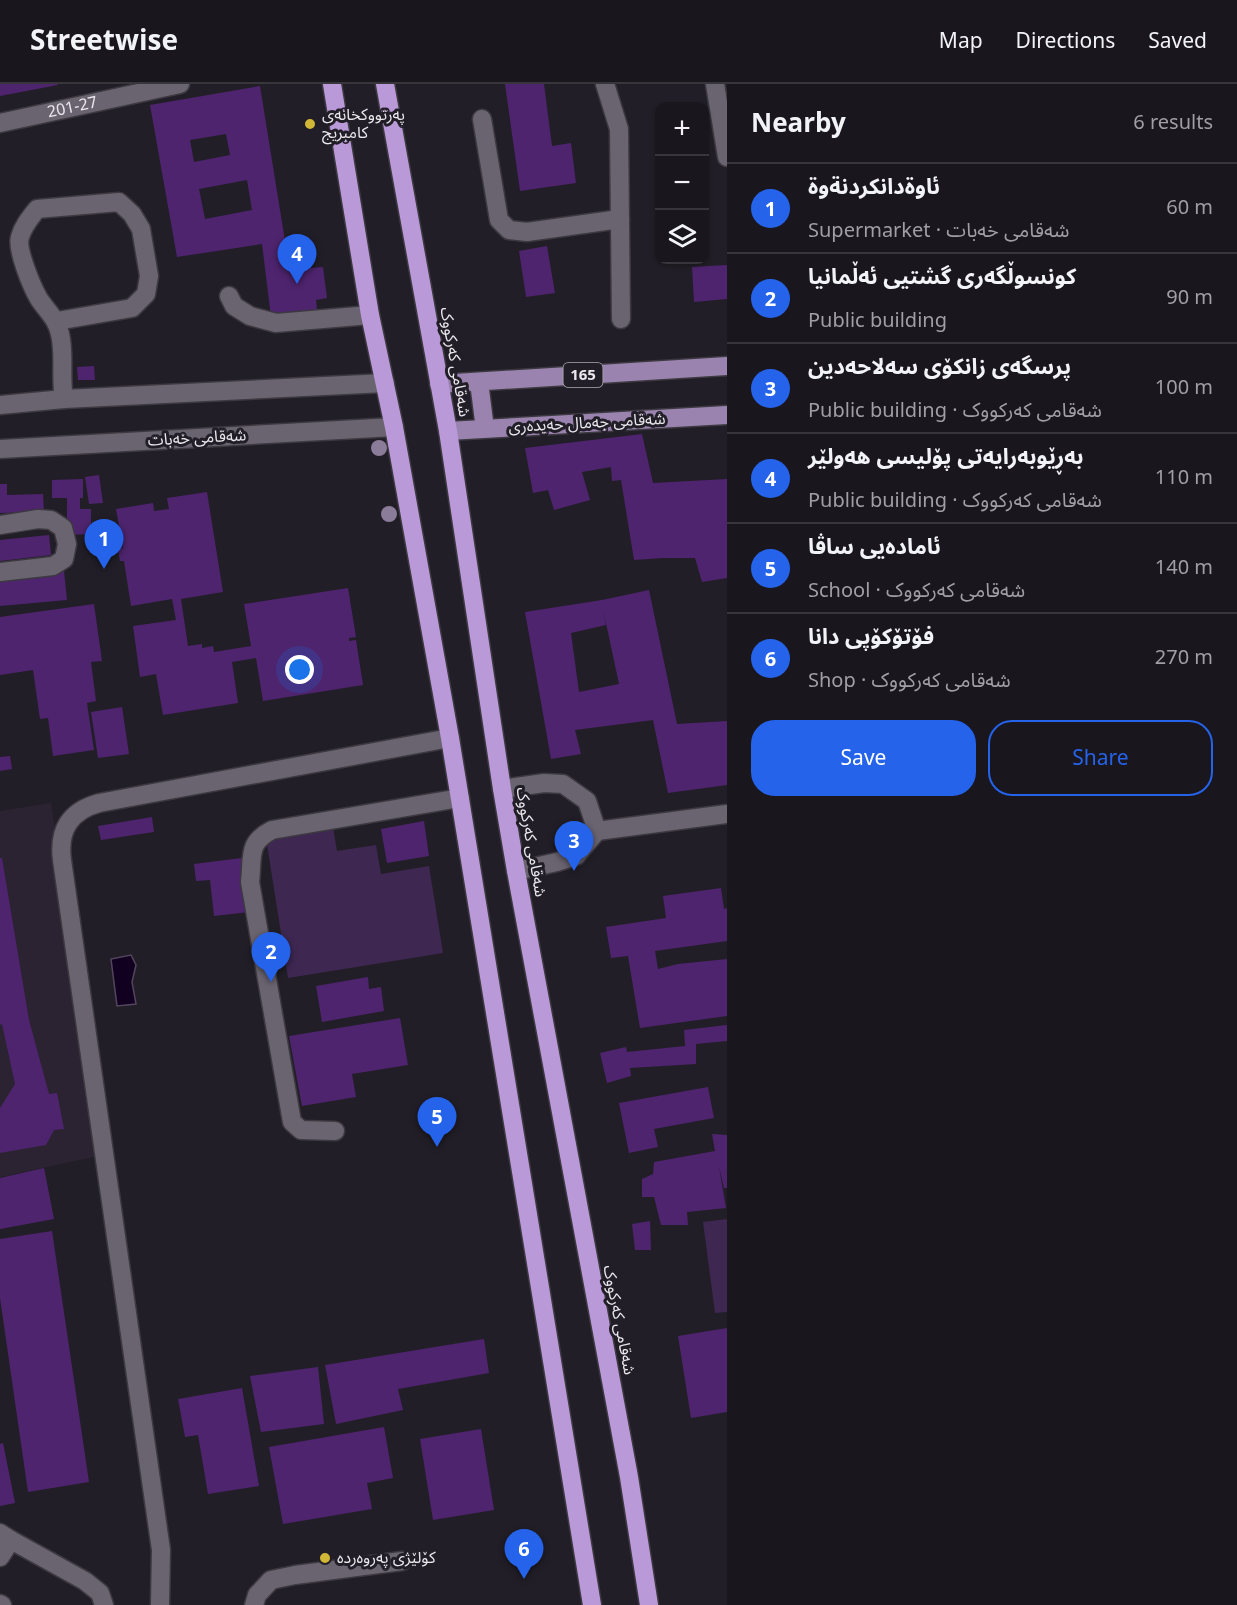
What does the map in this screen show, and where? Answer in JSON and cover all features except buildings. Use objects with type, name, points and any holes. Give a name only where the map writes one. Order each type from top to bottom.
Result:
[{"type":"highway","points":[[332,84],[370,315],[385,383],[450,738],[592,1605]]},
{"type":"highway","name":"شەقامی کەرکووک","points":[[385,84],[448,432],[516,871],[629,1477],[649,1605]]},
{"type":"main road","name":"165","points":[[439,384],[727,366]]},
{"type":"main road","points":[[479,382],[485,429]]},
{"type":"main road","name":"شەقامی جەمال حەیدەری","points":[[448,432],[727,415]]},
{"type":"street","name":"201-27","points":[[0,123],[102,92],[180,84]]},
{"type":"street","points":[[605,84],[619,129],[621,319]]},
{"type":"street","points":[[715,84],[727,158]]},
{"type":"street","points":[[482,119],[499,220],[509,230],[527,232],[620,219]]},
{"type":"street","points":[[57,321],[132,308],[146,294],[149,276],[141,229],[132,213],[119,202],[37,209],[28,220],[19,239],[24,267],[38,298],[57,321],[61,336],[64,399]]},
{"type":"street","points":[[230,296],[234,306],[250,316],[276,323],[370,315]]},
{"type":"street","points":[[0,405],[64,399],[385,383]]},
{"type":"street","name":"شەقامی خەبات","points":[[0,449],[393,426]]},
{"type":"street","points":[[0,525],[38,519],[51,520],[63,528],[67,544],[64,559],[53,566],[0,572]]},
{"type":"street","points":[[159,1605],[161,1550],[60,848],[62,835],[76,814],[99,803],[450,738]]},
{"type":"street","points":[[502,789],[544,783],[563,784],[587,801],[597,831]]},
{"type":"street","points":[[335,1131],[301,1131],[292,1122],[250,882],[254,845],[260,836],[272,830],[460,798]]},
{"type":"street","points":[[516,871],[576,856],[597,831],[727,814]]},
{"type":"street","points":[[0,1557],[5,1537],[85,1581],[100,1593],[104,1605]]},
{"type":"street","points":[[254,1605],[257,1595],[271,1580],[402,1561]]},
{"type":"shaded area","points":[[51,803],[103,1155],[0,1177],[0,811]]},
{"type":"shaded area","points":[[333,827],[337,851],[376,845],[381,874],[429,866],[443,953],[288,978],[266,838]]},
{"type":"shaded area","points":[[131,955],[136,965],[132,982],[136,1004],[117,1006],[111,959]]},
{"type":"shaded area","points":[[727,1219],[727,1312],[715,1313],[703,1222]]},
{"type":"place","name":"پەرتووکخانەی کامبریج","points":[[310,124]]},
{"type":"place","name":"بەڕێوبەرایەتی پۆلیسی هەولێر","points":[[297,284]]},
{"type":"place","name":"ئاوةدانكردنةوة","points":[[104,569]]},
{"type":"place","name":"پرسگەی زانکۆی سەلاحەدین","points":[[574,871]]},
{"type":"place","name":"کونسوڵگەری گشتیی ئەڵمانیا","points":[[271,982]]},
{"type":"place","name":"ئامادەیی ساڤا","points":[[437,1147]]},
{"type":"place","name":"کۆلێژی پەروەردە","points":[[325,1558]]},
{"type":"place","name":"فۆتۆکۆپی دانا","points":[[524,1579]]}]
